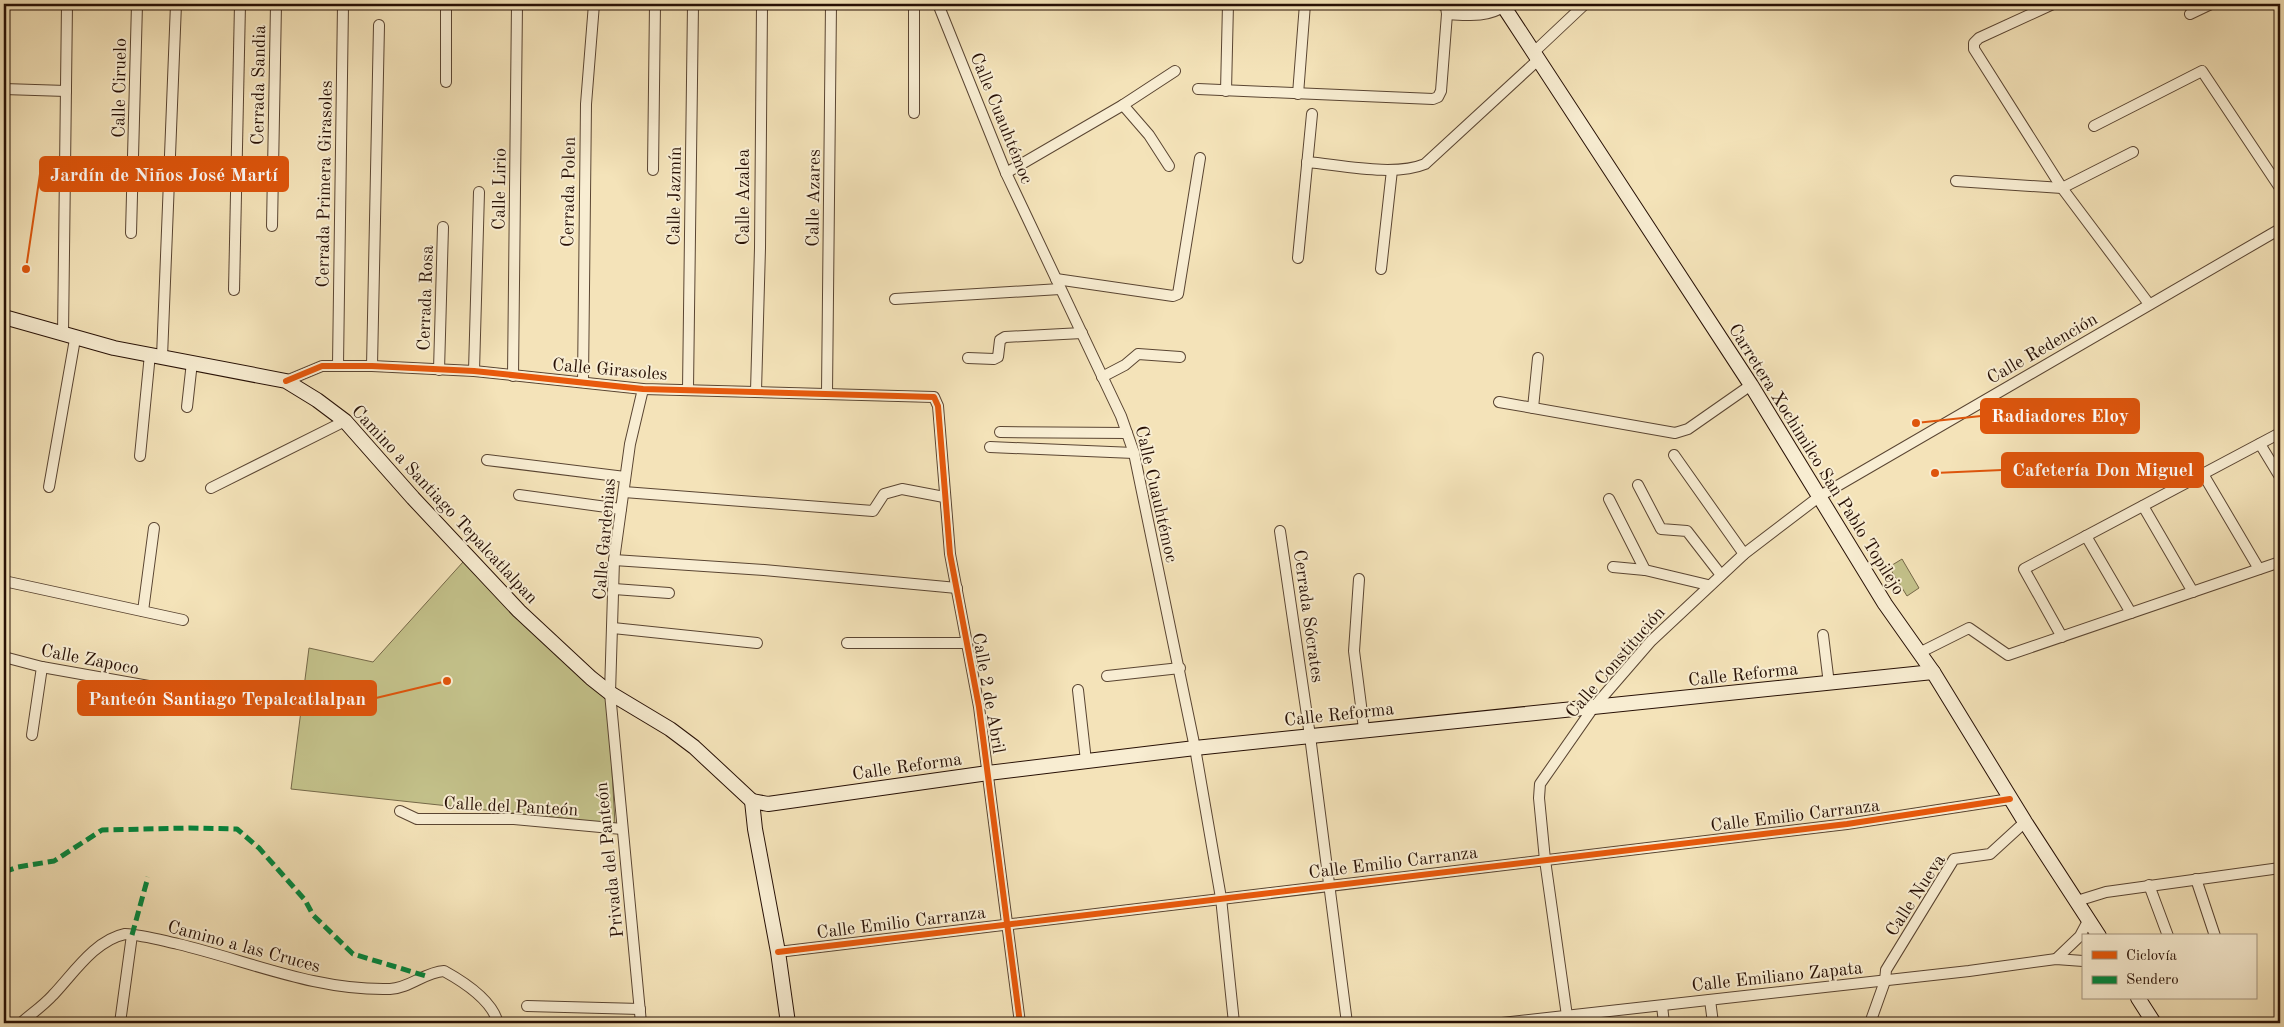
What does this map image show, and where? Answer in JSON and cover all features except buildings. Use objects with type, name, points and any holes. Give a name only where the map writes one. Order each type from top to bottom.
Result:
[{"type":"street","points":[[49,487],[69,337],[66,91],[67,4]]},
{"type":"street","name":"Calle Ciruelo","points":[[131,233],[137,4]]},
{"type":"street","points":[[140,456],[156,356],[176,4]]},
{"type":"street","points":[[234,290],[240,4]]},
{"type":"street","name":"Cerrada Sandia","points":[[272,226],[276,4]]},
{"type":"street","name":"Cerrada Primera Girasoles","points":[[338,365],[343,4]]},
{"type":"street","points":[[446,4],[446,82]]},
{"type":"street","name":"Calle Lirio","points":[[513,376],[517,4]]},
{"type":"street","name":"Cerrada Polen","points":[[583,381],[586,104],[594,4]]},
{"type":"street","points":[[653,170],[655,4]]},
{"type":"street","name":"Calle Jazmín","points":[[688,389],[693,4]]},
{"type":"street","name":"Calle Azalea","points":[[756,391],[762,4]]},
{"type":"street","name":"Calle Azares","points":[[827,393],[831,4]]},
{"type":"street","points":[[914,4],[914,113]]},
{"type":"street","name":"Calle Cuauhtémoc","points":[[938,4],[1006,173],[1082,333],[1134,452],[1195,748],[1221,898],[1234,1023]]},
{"type":"street","points":[[1226,91],[1228,4]]},
{"type":"street","points":[[1298,94],[1305,4]]},
{"type":"street","points":[[1198,89],[1433,99],[1438,97],[1441,91],[1447,14],[1446,6],[1441,4]]},
{"type":"street","points":[[1307,162],[1392,170],[1415,168],[1425,164],[1537,55],[1585,4]]},
{"type":"street","points":[[2053,4],[1979,38],[1974,43],[1974,49],[2062,188],[2149,304]]},
{"type":"street","points":[[2190,14],[2211,4]]},
{"type":"street","points":[[1447,14],[1483,15],[1495,12],[1503,5]]},
{"type":"street","name":"Carretera Xochimilco San Pablo Topilejo","points":[[1503,5],[1751,385],[1885,604],[1933,672],[2024,822],[2098,934]]},
{"type":"street","points":[[372,366],[379,25]]},
{"type":"street","points":[[2094,126],[2202,71],[2280,188]]},
{"type":"street","points":[[1006,173],[1123,105],[1175,72]]},
{"type":"street","points":[[4,88],[66,91]]},
{"type":"street","points":[[1123,105],[1148,135],[1169,166]]},
{"type":"street","points":[[1298,258],[1312,114]]},
{"type":"street","points":[[1956,181],[2062,188],[2133,152]]},
{"type":"street","points":[[1056,279],[1173,296],[1178,294],[1200,158]]},
{"type":"street","points":[[1381,269],[1392,170]]},
{"type":"street","points":[[474,371],[479,192]]},
{"type":"street","name":"Cerrada Rosa","points":[[439,370],[443,227]]},
{"type":"street","name":"Calle Redención","points":[[1820,496],[2280,229]]},
{"type":"street","points":[[895,299],[1060,289]]},
{"type":"street","name":"Camino a Santiago Tepalcatlalpan","points":[[4,317],[69,337],[286,381],[345,421],[412,498],[519,611],[610,693],[670,729],[694,747],[752,801]]},
{"type":"street","points":[[968,358],[994,359],[998,357],[1000,340],[1005,337],[1082,333]]},
{"type":"street","points":[[1102,377],[1125,365],[1138,354],[1180,357]]},
{"type":"street","points":[[1533,408],[1538,358]]},
{"type":"street","points":[[187,408],[192,362]]},
{"type":"street","name":"Calle Girasoles","points":[[286,381],[322,366],[338,365],[474,371],[583,381],[643,389],[934,397]]},
{"type":"street","points":[[1500,402],[1675,432],[1688,429],[1751,385]]},
{"type":"street","name":"Calle Gardenias","points":[[610,693],[614,560],[625,477],[643,389]]},
{"type":"street","name":"Calle 2 de Abril","points":[[934,397],[938,406],[950,554],[965,644],[979,707],[1020,1023]]},
{"type":"street","points":[[211,488],[345,421]]},
{"type":"street","points":[[1000,432],[1127,433]]},
{"type":"street","points":[[2062,637],[2024,569],[2280,433]]},
{"type":"street","points":[[2260,444],[2280,477]]},
{"type":"street","points":[[990,447],[1134,452]]},
{"type":"street","points":[[1674,455],[1744,554]]},
{"type":"street","points":[[487,460],[625,477]]},
{"type":"street","points":[[2203,474],[2259,569]]},
{"type":"street","points":[[1638,485],[1661,529],[1687,531],[1721,575]]},
{"type":"street","points":[[624,492],[873,512],[884,494],[902,489],[944,497]]},
{"type":"street","points":[[518,495],[621,508]]},
{"type":"street","name":"Calle Constitución","points":[[1567,1020],[1545,860],[1539,798],[1540,784],[1593,708],[1651,641],[1744,554],[1820,496]]},
{"type":"street","points":[[1609,499],[1645,570]]},
{"type":"street","points":[[2143,506],[2193,592]]},
{"type":"street","points":[[143,611],[154,528]]},
{"type":"street","name":"Cerrada Sócrates","points":[[1280,531],[1310,736],[1347,1023]]},
{"type":"street","points":[[2086,536],[2131,613]]},
{"type":"street","points":[[614,560],[764,570],[956,588]]},
{"type":"street","points":[[1920,653],[1969,628],[2008,655],[2280,562]]},
{"type":"street","points":[[1613,567],[1645,570],[1708,586]]},
{"type":"street","points":[[1359,579],[1354,650],[1364,729]]},
{"type":"street","points":[[4,581],[184,620]]},
{"type":"street","points":[[614,589],[669,593]]},
{"type":"street","points":[[613,628],[757,642]]},
{"type":"street","points":[[1823,635],[1829,684]]},
{"type":"street","points":[[846,643],[965,644]]},
{"type":"street","name":"Calle Zapoco","points":[[4,657],[42,667],[171,690]]},
{"type":"street","points":[[32,735],[42,667]]},
{"type":"street","points":[[1107,676],[1180,668]]},
{"type":"street","name":"Calle Reforma","points":[[752,801],[768,804],[988,773],[1364,729],[1593,708],[1933,672]]},
{"type":"street","points":[[1078,690],[1086,761]]},
{"type":"street","name":"Privada del Panteón","points":[[610,693],[642,1023]]},
{"type":"street","name":"Calle Emilio Carranza","points":[[778,952],[1847,824],[2010,798]]},
{"type":"street","points":[[752,801],[755,829],[778,952],[788,1023]]},
{"type":"street","name":"Calle del Panteón","points":[[400,811],[417,818],[514,819],[622,829]]},
{"type":"street","name":"Calle Nueva","points":[[1870,1023],[1885,981],[1886,970],[1954,859],[1990,854],[2024,822]]},
{"type":"street","points":[[2077,901],[2106,892],[2149,885],[2280,868]]},
{"type":"street","points":[[2196,879],[2214,934]]},
{"type":"street","points":[[2149,885],[2167,934]]},
{"type":"street","points":[[2056,959],[2080,936],[2088,918]]},
{"type":"street","points":[[120,1023],[132,934]]},
{"type":"street","name":"Camino a las Cruces","points":[[20,1023],[51,997],[79,965],[114,936],[132,934],[218,954],[321,984],[393,989],[444,970],[479,995],[497,1018],[498,1023]]},
{"type":"street","name":"Calle Emiliano Zapata","points":[[1502,1023],[1567,1020],[1710,1000],[1885,981],[2056,959],[2082,961]]},
{"type":"street","points":[[1710,1000],[1713,1023]]},
{"type":"street","points":[[2140,1000],[2154,1023]]},
{"type":"street","points":[[527,1006],[640,1009]]},
{"type":"street","points":[[1662,1006],[1664,1023]]},
{"type":"shaded area","points":[[1902,559],[1919,588],[1907,596],[1889,567]]},
{"type":"shaded area","points":[[463,562],[608,700],[615,824],[291,789],[309,648],[373,662]]},
{"type":"marked path","points":[[4,872],[18,867],[54,861],[102,830],[237,829],[259,848],[305,900],[313,915],[353,954],[426,976]]},
{"type":"marked path","points":[[132,935],[148,877]]},
{"type":"cycle path","points":[[286,381],[322,366],[372,366],[474,371],[643,389],[934,397],[938,406],[950,554],[979,707],[1020,1023]]},
{"type":"cycle path","points":[[778,952],[1847,824],[2010,799]]},
{"type":"place","name":"Jardín de Niños José Martí","points":[[26,269]]},
{"type":"place","name":"Radiadores Eloy","points":[[1916,423]]},
{"type":"place","name":"Cafetería Don Miguel","points":[[1935,473]]},
{"type":"place","name":"Panteón Santiago Tepalcatlalpan","points":[[447,681]]}]
